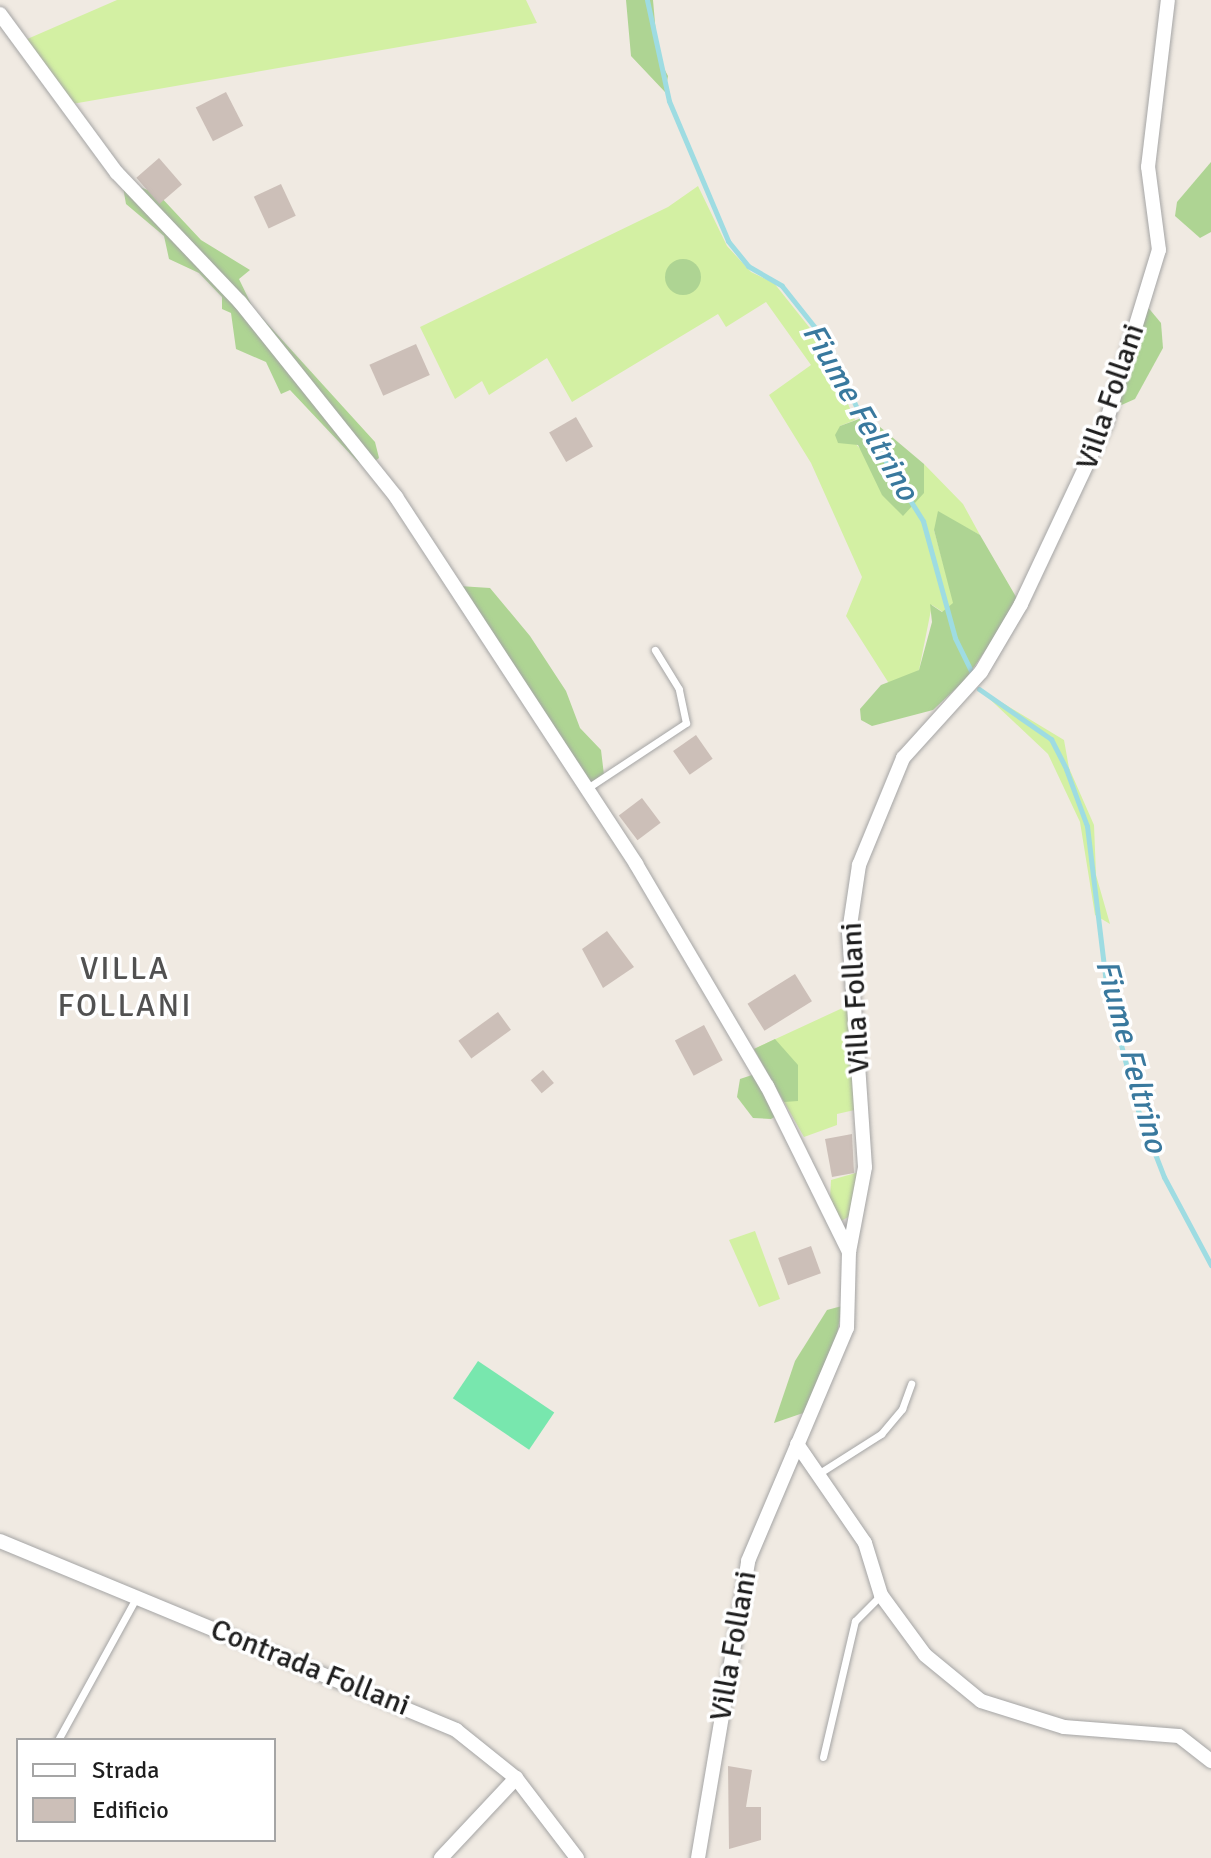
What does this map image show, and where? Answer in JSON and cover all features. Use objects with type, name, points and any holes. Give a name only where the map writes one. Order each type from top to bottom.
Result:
[{"type":"street","name":"Villa Follani","points":[[698,1858],[748,1561],[847,1328],[849,1252],[865,1167],[849,932],[859,865],[903,758],[981,672],[1021,604],[1106,423],[1159,250],[1148,167],[1168,0]]},
{"type":"street","points":[[0,14],[117,173],[240,302],[387,485],[586,789],[767,1086],[849,1252]]},
{"type":"street","points":[[797,1444],[865,1543],[881,1595],[925,1655],[981,1701],[1064,1727],[1179,1736],[1211,1761]]},
{"type":"street","name":"Contrada Follani","points":[[0,1541],[456,1730],[516,1778],[577,1858]]},
{"type":"street","points":[[441,1858],[516,1778]]},
{"type":"lane","points":[[586,789],[686,723],[679,689],[655,650]]},
{"type":"lane","points":[[818,1474],[881,1434],[902,1409],[911,1384]]},
{"type":"lane","points":[[823,1757],[855,1621],[881,1595]]},
{"type":"lane","points":[[59,1738],[138,1596]]},
{"type":"green space","points":[[117,0],[526,0],[537,23],[72,104],[25,40]]},
{"type":"green space","points":[[626,0],[653,0],[658,57],[668,76],[665,92],[631,56]]},
{"type":"green space","points":[[1211,162],[1211,232],[1200,238],[1175,216],[1177,202]]},
{"type":"green space","points":[[132,184],[158,194],[201,240],[250,270],[239,279],[253,308],[375,442],[379,458],[366,468],[290,390],[281,394],[266,362],[236,349],[231,313],[222,309],[222,297],[199,273],[169,259],[164,236],[126,204],[123,187]]},
{"type":"green space","points":[[698,186],[727,246],[751,272],[774,283],[821,342],[855,420],[840,426],[870,460],[874,476],[924,493],[924,464],[963,504],[980,535],[965,527],[934,530],[954,603],[943,612],[932,605],[919,670],[898,684],[888,682],[846,616],[862,577],[811,463],[769,395],[811,365],[766,302],[726,327],[718,314],[572,402],[547,358],[489,395],[482,381],[455,399],[420,327],[668,207]]},
{"type":"green space","points":[[683,259],[696,264],[701,277],[696,290],[683,295],[670,290],[665,277],[670,264]]},
{"type":"green space","points":[[1146,305],[1161,323],[1163,348],[1135,399],[1117,407]]},
{"type":"green space","points":[[867,416],[924,464],[924,493],[903,516],[882,495],[858,445],[838,443],[835,435],[840,426]]},
{"type":"green space","points":[[938,511],[980,535],[1019,602],[965,680],[933,710],[872,726],[861,720],[860,709],[881,685],[919,670],[932,622],[930,604],[942,612],[953,603],[934,530]]},
{"type":"green space","points":[[459,586],[490,588],[530,636],[566,691],[580,728],[601,750],[604,775],[589,785]]},
{"type":"green space","points":[[978,688],[1064,740],[1069,768],[1094,825],[1096,875],[1110,924],[1095,915],[1080,822],[1048,754]]},
{"type":"green space","points":[[849,1005],[859,1109],[837,1114],[837,1125],[804,1137],[754,1049]]},
{"type":"green space","points":[[775,1039],[798,1065],[798,1101],[784,1102],[754,1049]]},
{"type":"green space","points":[[755,1074],[778,1115],[771,1119],[753,1118],[737,1097],[740,1079]]},
{"type":"green space","points":[[859,1172],[852,1215],[841,1221],[830,1198],[831,1180]]},
{"type":"green space","points":[[755,1231],[780,1299],[759,1307],[729,1240]]},
{"type":"green space","points":[[842,1306],[833,1357],[806,1412],[774,1423],[795,1361],[827,1310]]},
{"type":"green space","points":[[478,1361],[554,1412],[529,1450],[453,1398]]},
{"type":"building","points":[[226,92],[243,126],[213,141],[196,107]]},
{"type":"building","points":[[159,158],[182,184],[159,204],[136,178]]},
{"type":"building","points":[[281,184],[296,216],[269,228],[254,197]]},
{"type":"building","points":[[416,344],[430,375],[383,396],[369,365]]},
{"type":"building","points":[[576,417],[593,446],[566,462],[549,432]]},
{"type":"building","points":[[696,735],[713,759],[690,775],[673,751]]},
{"type":"building","points":[[642,798],[661,823],[637,840],[619,815]]},
{"type":"building","points":[[607,931],[634,967],[603,988],[582,949]]},
{"type":"building","points":[[795,974],[812,1001],[764,1031],[748,1004]]},
{"type":"building","points":[[498,1012],[511,1030],[471,1059],[458,1041]]},
{"type":"building","points":[[704,1025],[723,1060],[694,1076],[675,1040]]},
{"type":"building","points":[[543,1070],[554,1083],[542,1093],[531,1080]]},
{"type":"building","points":[[852,1134],[854,1173],[832,1177],[825,1139]]},
{"type":"building","points":[[811,1246],[821,1273],[788,1285],[778,1258]]},
{"type":"building","points":[[728,1766],[752,1770],[746,1807],[761,1807],[761,1840],[729,1849]]},
{"type":"waterway","name":"Fiume Feltrino","points":[[647,0],[669,101],[728,241],[748,266],[782,286],[825,340],[871,438],[923,521],[955,638],[971,671]]},
{"type":"waterway","name":"Fiume Feltrino","points":[[979,689],[1051,739],[1066,769],[1087,826],[1107,991],[1138,1110],[1164,1177],[1211,1265]]},
{"type":"district","name":"VILLA FOLLANI","points":[[125,988]]}]
